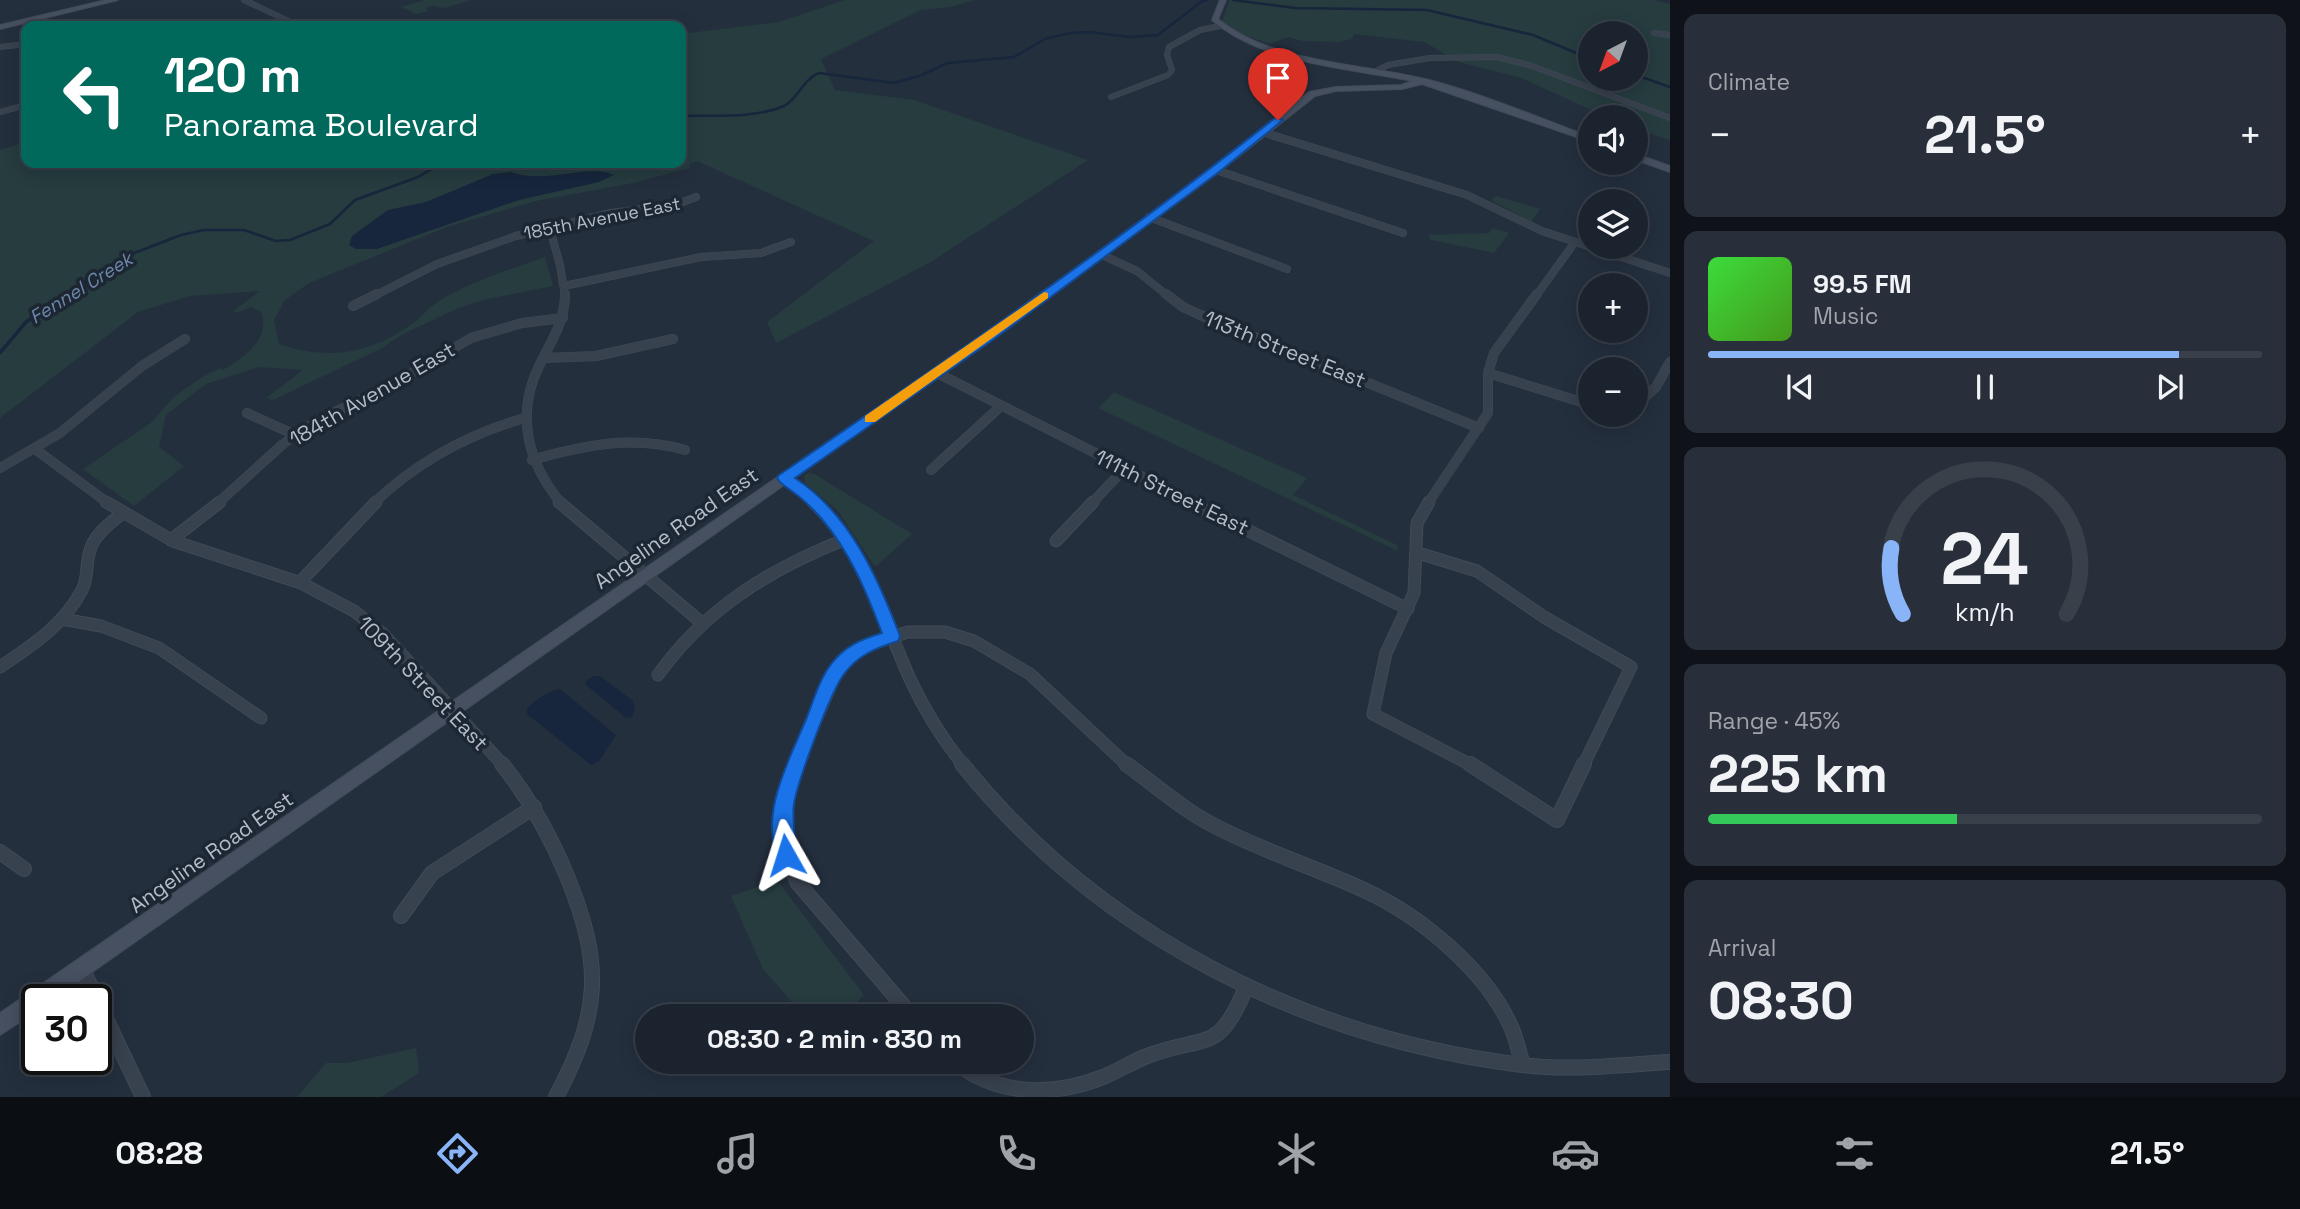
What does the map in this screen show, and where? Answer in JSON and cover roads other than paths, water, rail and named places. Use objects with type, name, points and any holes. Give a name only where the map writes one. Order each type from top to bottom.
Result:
[{"type":"street","points":[[26,21],[115,0]]},
{"type":"street","points":[[244,0],[288,21]]},
{"type":"street","points":[[1223,0],[1214,19],[1237,36],[1298,57],[1422,81],[1578,135]]},
{"type":"street","points":[[0,27],[21,22]]},
{"type":"street","points":[[1111,97],[1168,75],[1172,70],[1167,55],[1169,47],[1200,30],[1220,26]]},
{"type":"street","points":[[1654,33],[1670,35]]},
{"type":"street","points":[[0,47],[21,45]]},
{"type":"street","points":[[1376,71],[1388,65],[1430,58],[1497,57],[1532,66],[1613,99],[1670,118]]},
{"type":"street","name":"Angeline Road East","points":[[0,1025],[937,373],[1216,170],[1262,132],[1318,92],[1402,87],[1422,81]]},
{"type":"street","points":[[0,112],[21,106]]},
{"type":"street","points":[[1262,132],[1488,203],[1529,225],[1670,273]]},
{"type":"street","points":[[1648,161],[1670,169]]},
{"type":"street","points":[[1216,170],[1403,233]]},
{"type":"street","name":"185th Avenue East","points":[[353,306],[437,264],[491,244],[550,226],[611,212],[675,205],[696,197]]},
{"type":"street","points":[[1149,218],[1287,269]]},
{"type":"street","points":[[550,226],[564,286],[563,318],[531,384],[525,418],[526,441],[532,460],[551,493],[566,510],[702,623]]},
{"type":"street","points":[[564,286],[701,257],[761,253],[791,242]]},
{"type":"street","points":[[1418,554],[1477,571],[1544,617],[1631,667],[1557,820],[1489,775],[1413,732],[1373,714],[1381,665],[1416,586],[1418,554],[1415,528],[1420,515],[1479,428],[1490,406],[1488,373],[1494,354],[1575,242]]},
{"type":"street","name":"113th Street East","points":[[1100,254],[1137,271],[1183,307],[1198,314],[1479,428]]},
{"type":"street","name":"184th Avenue East","points":[[171,540],[216,505],[295,435],[338,409],[391,385],[471,338],[522,323],[563,318]]},
{"type":"street","points":[[0,468],[80,419],[142,366],[185,339]]},
{"type":"street","points":[[544,358],[596,356],[673,339]]},
{"type":"street","points":[[1648,394],[1656,387],[1670,362]]},
{"type":"street","name":"111th Street East","points":[[937,373],[1408,609]]},
{"type":"street","points":[[1488,373],[1578,401]]},
{"type":"street","points":[[931,470],[1001,406]]},
{"type":"street","points":[[247,413],[295,435]]},
{"type":"street","points":[[300,582],[374,503],[410,473],[487,431],[525,418]]},
{"type":"street","points":[[532,460],[589,444],[618,440],[650,441],[685,450]]},
{"type":"street","name":"109th Street East","points":[[35,449],[123,513],[171,540],[231,563],[300,582],[340,601],[362,616],[382,633],[515,780],[534,807],[555,847],[590,938],[593,964],[591,1006],[583,1039],[556,1097]]},
{"type":"street","points":[[1056,541],[1124,469]]},
{"type":"street","points":[[784,478],[817,505],[846,539],[872,585],[911,681],[950,749],[1017,825],[1080,883],[1164,943],[1246,987],[1364,1032],[1412,1046],[1523,1065],[1576,1068],[1670,1062]]},
{"type":"street","points":[[0,667],[43,638],[62,619],[82,590],[93,544],[110,523],[123,513]]},
{"type":"street","points":[[658,675],[675,648],[702,623],[772,571],[846,539]]},
{"type":"street","points":[[62,619],[101,626],[159,648],[261,718]]},
{"type":"street","points":[[902,1004],[798,883],[782,841],[785,802],[793,772],[838,669],[863,646],[908,632],[945,632],[981,644],[1030,674],[1120,760],[1210,824],[1271,853],[1366,891],[1395,907],[1450,947],[1475,971],[1511,1028],[1523,1065]]},
{"type":"street","points":[[401,916],[432,873],[534,807]]},
{"type":"street","points":[[0,852],[24,869]]},
{"type":"street","points":[[82,968],[144,1097]]},
{"type":"street","points":[[974,1074],[989,1084],[1005,1089],[1048,1092],[1071,1088],[1155,1054],[1212,1037],[1225,1029],[1246,987]]},
{"type":"water","points":[[592,171],[614,175],[599,182],[519,200],[377,249],[356,249],[349,245],[352,236],[388,210],[426,202],[493,174],[511,172],[538,176]]},
{"type":"water","points":[[594,676],[600,676],[633,701],[635,707],[632,717],[626,718],[585,684]]},
{"type":"water","points":[[560,689],[616,735],[599,761],[591,765],[527,714],[527,708],[538,699]]},
{"type":"waterway","name":"Fennel Creek","points":[[686,116],[733,116],[772,110],[789,103],[809,80],[819,73],[894,83],[922,75],[947,63],[1014,57],[1045,39],[1070,33],[1090,32],[1129,37],[1158,35],[1202,1],[1208,0]]},
{"type":"waterway","name":"Fennel Creek","points":[[1233,0],[1295,8],[1427,10],[1533,35],[1578,54]]},
{"type":"waterway","name":"Fennel Creek","points":[[1648,79],[1670,87]]},
{"type":"waterway","name":"Fennel Creek","points":[[64,296],[124,257],[181,235],[204,230],[244,230],[276,241],[290,240],[330,224],[355,200],[418,177],[433,168]]},
{"type":"waterway","name":"Fennel Creek","points":[[0,353],[26,322],[66,294]]}]
